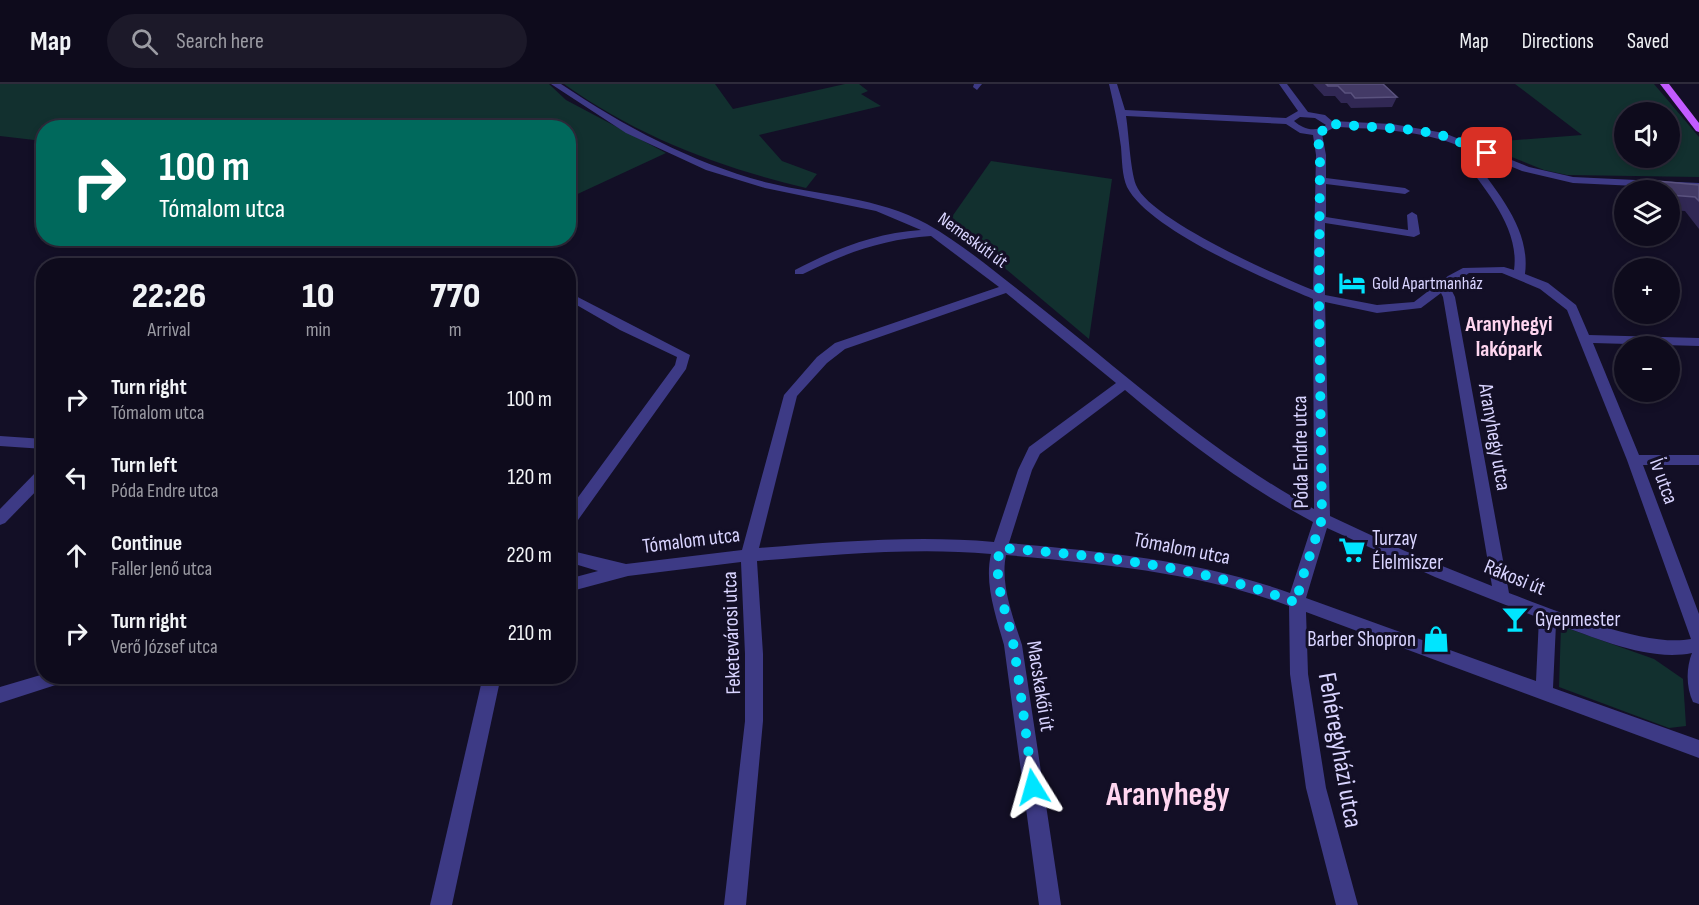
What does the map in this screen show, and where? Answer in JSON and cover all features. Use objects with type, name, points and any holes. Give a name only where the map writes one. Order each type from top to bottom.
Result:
[{"type":"main road","points":[[1664,84],[1699,129]]},
{"type":"street","name":"Nemeskúti út","points":[[555,84],[592,110],[672,151],[714,169],[805,195],[881,208],[906,218],[932,233],[1008,288],[1205,448],[1253,481],[1322,519]]},
{"type":"street","points":[[1113,84],[1121,113],[1131,185],[1140,199],[1177,227],[1253,270],[1319,297],[1349,305],[1377,309],[1401,308],[1417,304],[1444,286]]},
{"type":"street","points":[[1283,84],[1305,114]]},
{"type":"street","points":[[1121,113],[1289,121],[1299,129],[1317,132],[1330,129],[1331,124]]},
{"type":"street","points":[[1289,121],[1291,117],[1305,114],[1318,116],[1331,124],[1416,130],[1467,145],[1526,168],[1573,180],[1699,185]]},
{"type":"street","name":"Póda Endre utca","points":[[1297,603],[1300,585],[1322,519],[1320,154],[1317,132]]},
{"type":"street","points":[[1467,145],[1466,156],[1505,212],[1515,233],[1521,260],[1519,275]]},
{"type":"street","points":[[1320,180],[1405,191]]},
{"type":"street","points":[[1320,219],[1414,234],[1412,215]]},
{"type":"street","points":[[800,272],[846,248],[867,241],[891,236],[932,233]]},
{"type":"street","name":"Ív utca","points":[[1444,286],[1452,278],[1467,270],[1492,269],[1519,275],[1544,286],[1572,308],[1634,460],[1699,637]]},
{"type":"street","name":"Aranyhegy utca","points":[[1444,286],[1449,297],[1502,597]]},
{"type":"street","name":"Feketevárosi utca","points":[[735,905],[754,721],[754,654],[748,555],[787,403],[791,395],[822,360],[840,346],[1008,288]]},
{"type":"street","points":[[576,300],[624,327],[684,356],[681,366],[576,512]]},
{"type":"street","points":[[1586,339],[1699,342]]},
{"type":"street","name":"Macskakői út","points":[[1050,905],[1013,645],[1001,603],[996,566],[1025,470],[1034,451],[1126,383]]},
{"type":"street","points":[[0,441],[36,443]]},
{"type":"street","points":[[1634,460],[1699,460]]},
{"type":"street","points":[[0,519],[36,481]]},
{"type":"street","name":"Rákosi út","points":[[1322,519],[1502,597],[1548,614],[1635,642],[1673,649],[1699,645]]},
{"type":"street","name":"Tómalom utca","points":[[576,584],[628,570],[748,555],[870,546],[947,544],[1139,562],[1248,585],[1699,749]]},
{"type":"street","name":"Tómalom utca","points":[[576,559],[597,566],[628,570]]},
{"type":"street","name":"Fehéregyházi utca","points":[[1297,603],[1299,674],[1316,789],[1347,905]]},
{"type":"street","points":[[1544,692],[1548,614]]},
{"type":"street","points":[[1699,658],[1696,673],[1699,696]]},
{"type":"street","points":[[0,695],[36,684]]},
{"type":"street","points":[[441,905],[490,684]]},
{"type":"green space","points":[[0,84],[549,84],[566,100],[666,153],[576,195],[576,120],[36,120],[36,140],[0,136]]},
{"type":"green space","points":[[564,84],[715,84],[733,109],[845,84],[859,84],[868,91],[861,94],[881,106],[759,135],[782,161],[817,174],[806,188],[741,170],[679,148],[620,119]]},
{"type":"green space","points":[[1515,84],[1654,84],[1669,102],[1614,102],[1614,168],[1680,168],[1680,115],[1699,137],[1699,177],[1567,175],[1544,170],[1477,143],[1582,135]]},
{"type":"green space","points":[[991,161],[1112,179],[1089,339],[949,221]]},
{"type":"green space","points":[[1561,626],[1654,659],[1683,679],[1686,726],[1669,728],[1559,687]]},
{"type":"building","points":[[1326,84],[1383,84],[1397,97],[1355,98],[1338,86]]},
{"type":"building","points":[[1680,183],[1699,185],[1699,201],[1695,197],[1680,196]]},
{"type":"place","name":"Gold Apartmanház","points":[[1352,283]]},
{"type":"place","name":"Turzay Élelmiszer","points":[[1352,550]]},
{"type":"place","name":"Gyepmester","points":[[1515,619]]},
{"type":"place","name":"Barber Shopron","points":[[1436,639]]},
{"type":"district","name":"Aranyhegyi lakópark","points":[[1509,336]]},
{"type":"district","name":"Aranyhegy","points":[[1168,793]]},
{"type":"route","points":[[1033,787],[1013,645],[1001,603],[996,566],[1000,548],[1129,560],[1248,585],[1297,603],[1300,585],[1322,519],[1320,154],[1317,132],[1330,129],[1331,124],[1392,127],[1444,136],[1487,153]]}]
